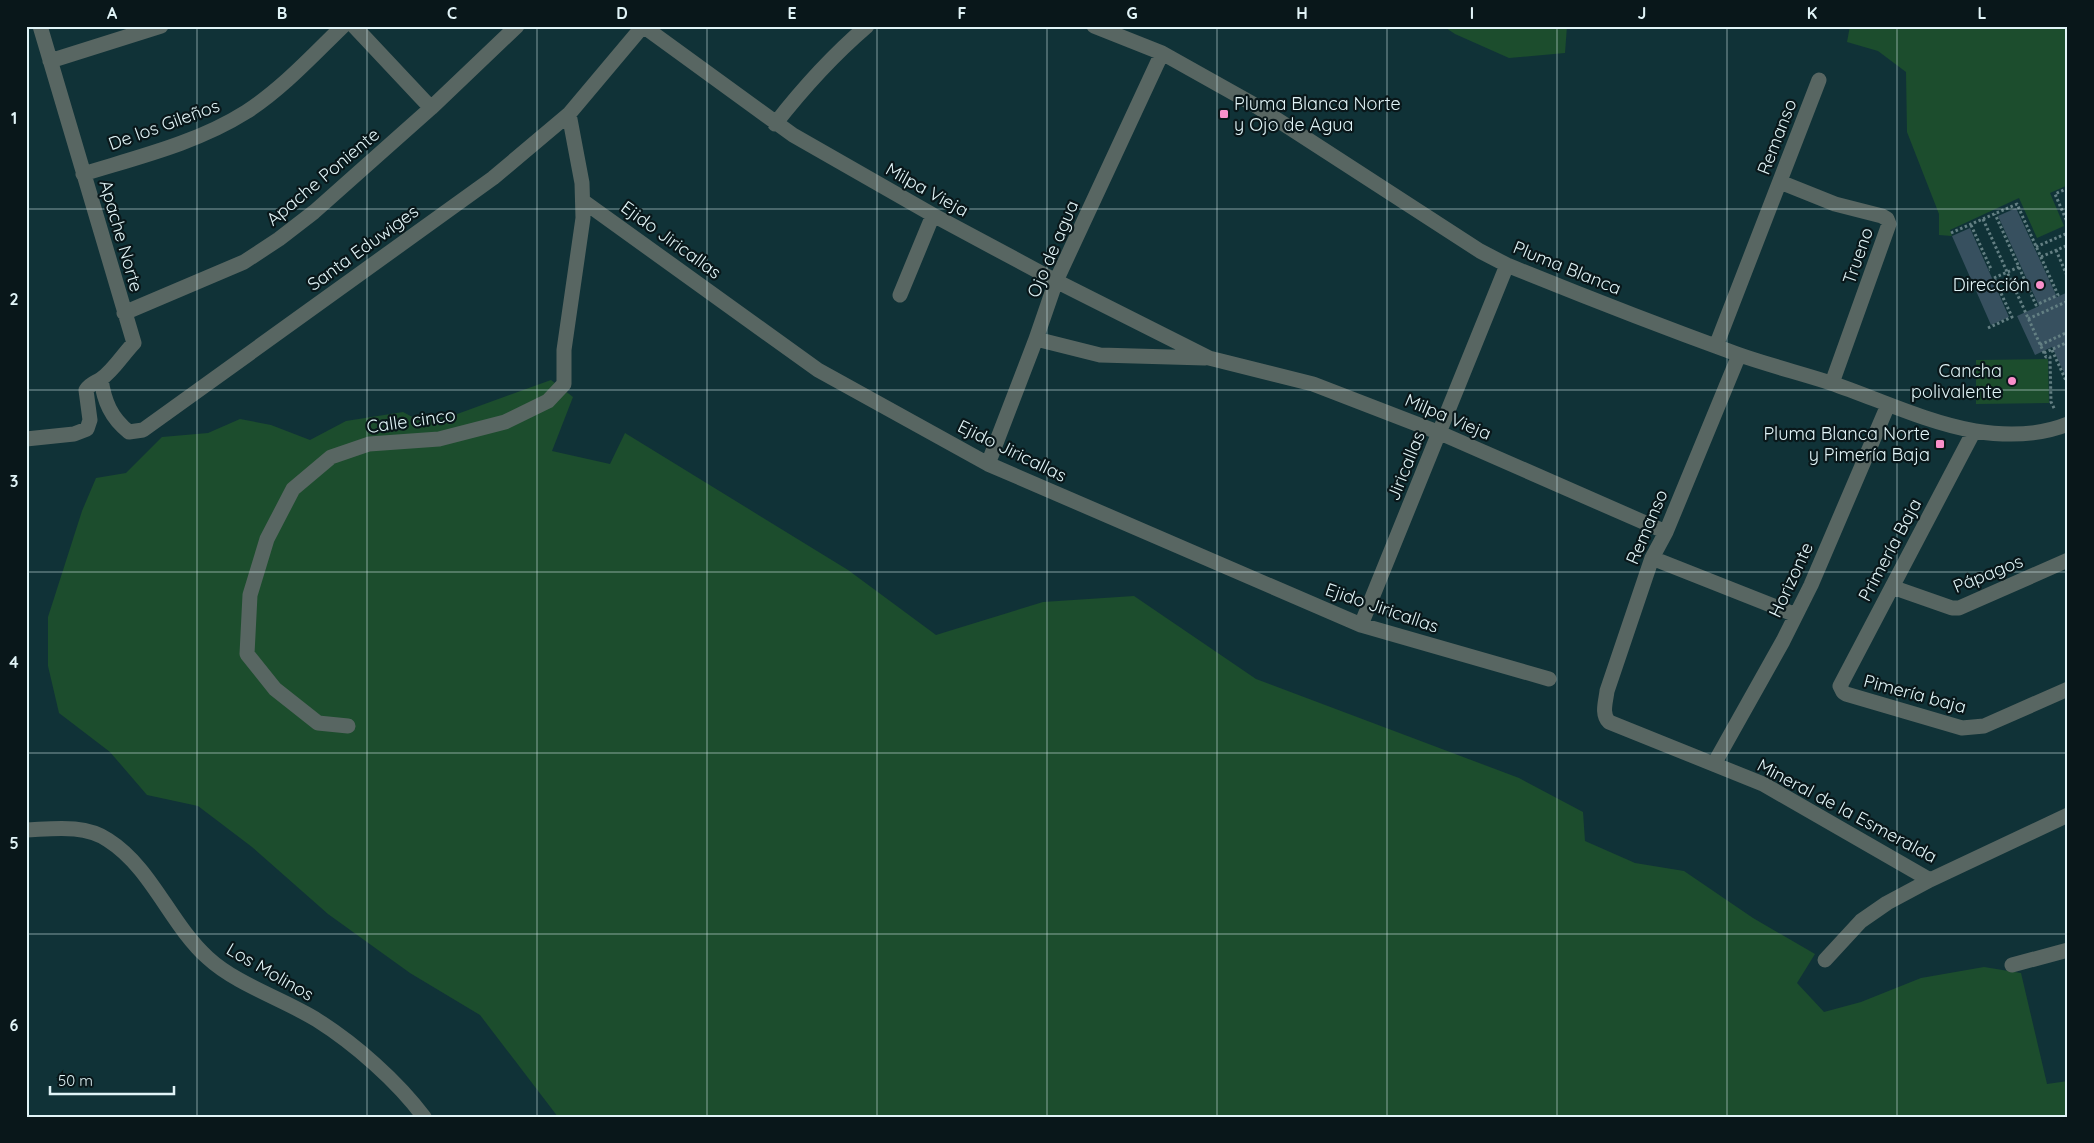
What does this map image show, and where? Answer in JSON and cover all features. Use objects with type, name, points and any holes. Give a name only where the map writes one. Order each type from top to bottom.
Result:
[{"type":"street","name":"Apache Norte","points":[[40,26],[134,343],[101,379]]},
{"type":"street","points":[[50,61],[160,26]]},
{"type":"street","name":"De los Gileños","points":[[83,174],[177,145],[212,131],[248,111],[276,89],[344,26]]},
{"type":"street","points":[[354,26],[431,108]]},
{"type":"street","name":"Apache Poniente","points":[[124,313],[244,262],[279,239],[314,212],[431,108],[517,26]]},
{"type":"street","name":"Santa Eduwiges","points":[[101,379],[103,396],[118,423],[129,432],[143,430],[493,178],[569,114],[643,26]]},
{"type":"street","name":"Milpa Vieja","points":[[643,26],[775,124],[933,215],[1056,281],[1209,358]]},
{"type":"street","points":[[775,124],[808,82],[867,26]]},
{"type":"street","name":"Pluma Blanca","points":[[1094,26],[1162,53],[1253,104],[1480,251],[1507,265],[1739,355],[1832,384],[1888,405],[1942,415],[1974,431],[2017,435],[2039,433],[2068,424]]},
{"type":"street","name":"Ojo de agua","points":[[988,464],[1056,281],[1162,53]]},
{"type":"street","name":"Remanso","points":[[1716,346],[1819,80]]},
{"type":"street","points":[[569,114],[584,201]]},
{"type":"street","name":"Trueno","points":[[1780,182],[1835,204],[1882,216],[1887,219],[1889,224],[1832,384]]},
{"type":"street","name":"Ejido Jiricallas","points":[[584,201],[818,370],[988,464],[1361,625],[1549,679]]},
{"type":"street","name":"Calle cinco","points":[[348,726],[318,723],[275,689],[247,654],[250,595],[267,539],[293,489],[331,457],[370,444],[438,439],[505,422],[548,401],[564,384],[564,350],[584,218],[584,201]]},
{"type":"street","points":[[900,295],[933,215]]},
{"type":"street","name":"Jiricallas","points":[[1361,625],[1507,265]]},
{"type":"street","name":"Milpa Vieja","points":[[1036,339],[1100,355],[1209,358],[1313,384],[1440,433],[1666,532]]},
{"type":"street","name":"Remanso","points":[[1606,718],[1604,709],[1607,691],[1652,558],[1666,532],[1739,355]]},
{"type":"street","points":[[26,439],[74,434],[87,429],[90,420],[86,390],[91,382],[101,379]]},
{"type":"street","name":"Horizonte","points":[[1714,764],[1811,585],[1888,405]]},
{"type":"street","name":"Primería Baja","points":[[1840,686],[1974,431]]},
{"type":"street","points":[[1652,558],[1796,615]]},
{"type":"street","name":"Pápagos","points":[[1892,586],[1952,608],[1959,608],[2068,560]]},
{"type":"street","name":"Pimería baja","points":[[1840,686],[1846,694],[1962,728],[1984,726],[2068,689]]},
{"type":"street","name":"Mineral de la Esmeralda","points":[[1606,718],[1609,722],[1763,784],[1930,880],[2068,815]]},
{"type":"street","name":"Los Molinos","points":[[26,830],[71,829],[98,835],[108,840],[135,865],[208,959],[225,971],[318,1021],[372,1062],[410,1099],[424,1117]]},
{"type":"street","points":[[1825,960],[1861,921],[1887,903],[1930,880]]},
{"type":"street","points":[[2012,965],[2068,950]]},
{"type":"path","points":[[2068,188],[2055,194],[2068,224]]},
{"type":"path","points":[[1951,233],[2017,204],[2058,295],[2036,305],[1995,214]]},
{"type":"path","points":[[1983,219],[2040,345],[2046,357],[2050,357],[2051,402],[2055,410]]},
{"type":"path","points":[[1971,225],[1991,269],[1989,270]]},
{"type":"path","points":[[2036,247],[2068,233]]},
{"type":"path","points":[[2041,257],[2068,245]]},
{"type":"path","points":[[2056,250],[2068,278]]},
{"type":"path","points":[[1988,328],[2012,317],[1994,278],[2019,267]]},
{"type":"path","points":[[2028,319],[2068,301]]},
{"type":"path","points":[[2040,345],[2068,332]]},
{"type":"path","points":[[2044,353],[2068,342]]},
{"type":"path","points":[[2052,350],[2068,385]]},
{"type":"green space","points":[[1443,26],[1567,26],[1565,53],[1509,58],[1455,34]]},
{"type":"green space","points":[[1850,26],[2068,26],[2068,185],[2050,193],[2064,226],[2037,238],[2019,198],[1950,230],[1952,236],[1939,235],[1939,214],[1907,132],[1906,72],[1878,51],[1847,42]]},
{"type":"green space","name":"Cancha polivalente","points":[[2048,359],[2049,403],[1976,404],[1976,360]]},
{"type":"green space","points":[[551,380],[573,397],[552,451],[610,464],[625,433],[848,570],[936,635],[1043,602],[1134,596],[1256,679],[1519,778],[1583,812],[1585,841],[1635,863],[1684,871],[1753,918],[1815,954],[1797,983],[1824,1012],[1861,1002],[1921,978],[1984,967],[2021,973],[2047,1084],[2068,1081],[2068,1117],[558,1117],[480,1015],[410,973],[328,914],[252,847],[198,806],[147,795],[110,752],[59,713],[48,666],[48,617],[82,511],[96,478],[126,473],[162,437],[208,433],[240,419],[271,425],[310,440],[346,421],[403,412],[418,420],[449,417]]},
{"type":"building","points":[[2016,208],[2057,297],[2068,292],[2068,381],[2052,347],[2035,355],[2017,316],[2039,306],[1998,216]]},
{"type":"building","points":[[1970,228],[2009,317],[1991,325],[1952,236]]},
{"type":"place","name":"Pluma Blanca Norte y Ojo de Agua","points":[[1224,114]]},
{"type":"place","name":"Dirección","points":[[2040,285]]},
{"type":"place","name":"Cancha polivalente","points":[[2012,381]]},
{"type":"place","name":"Pluma Blanca Norte y Pimería Baja","points":[[1940,444]]}]
